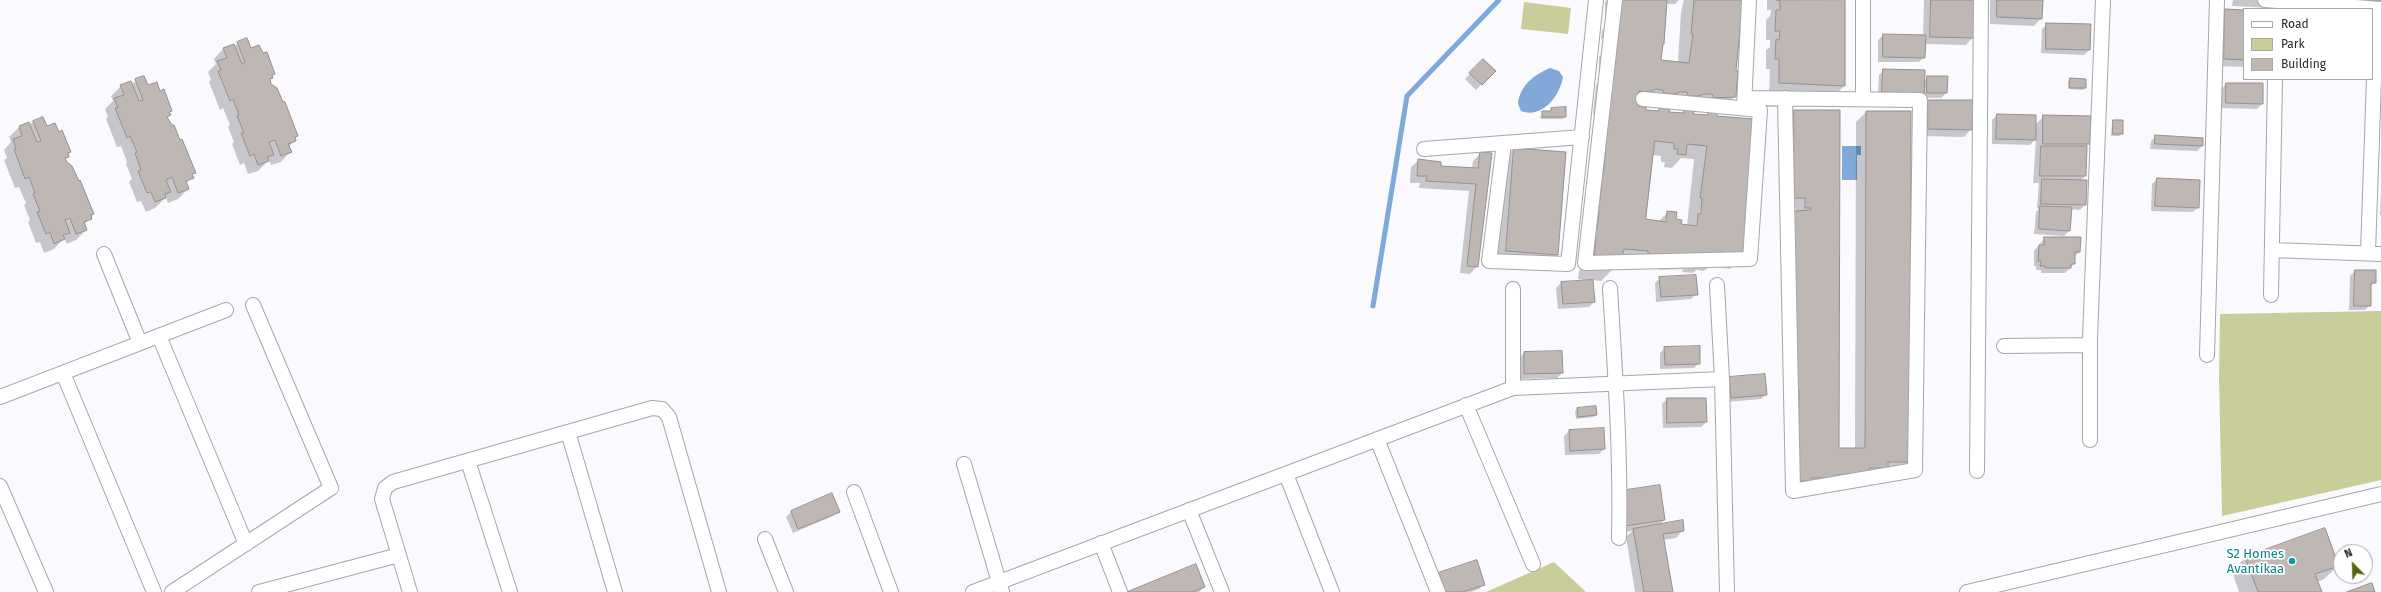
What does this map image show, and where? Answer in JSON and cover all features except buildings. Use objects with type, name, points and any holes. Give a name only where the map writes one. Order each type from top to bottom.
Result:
[{"type":"street","points":[[1504,143],[1489,261],[1568,264],[1596,0]]},
{"type":"street","points":[[1615,0],[1585,263],[1750,260],[1760,110],[1744,103]]},
{"type":"street","points":[[1744,103],[1750,0]]},
{"type":"street","points":[[1863,99],[1864,0]]},
{"type":"street","points":[[1977,471],[1981,0]]},
{"type":"street","points":[[2090,440],[2090,345],[2103,0]]},
{"type":"street","points":[[2207,355],[2217,0]]},
{"type":"street","points":[[2265,0],[2325,8]]},
{"type":"street","points":[[2272,250],[2375,253],[2378,15]]},
{"type":"street","points":[[2271,295],[2275,80]]},
{"type":"street","points":[[1643,99],[1744,103],[1785,98],[1920,100],[1915,470],[1793,490],[1785,98]]},
{"type":"street","points":[[1424,149],[1582,137]]},
{"type":"street","points":[[104,254],[140,343]]},
{"type":"street","points":[[1717,285],[1722,379],[1727,592]]},
{"type":"street","points":[[1610,288],[1616,383],[1620,491],[1618,538]]},
{"type":"street","points":[[1513,289],[1513,388]]},
{"type":"street","points":[[172,592],[331,488],[253,305]]},
{"type":"street","points":[[0,397],[226,310]]},
{"type":"street","points":[[159,336],[246,544]]},
{"type":"street","points":[[2004,346],[2090,345]]},
{"type":"street","points":[[63,373],[154,592]]},
{"type":"street","points":[[973,592],[1000,587],[1101,544],[1513,388],[1722,379]]},
{"type":"street","points":[[1466,405],[1533,564]]},
{"type":"street","points":[[410,592],[382,499],[385,488],[393,482],[652,408],[662,409],[669,417],[719,592]]},
{"type":"street","points":[[568,432],[616,592]]},
{"type":"street","points":[[1377,439],[1438,592]]},
{"type":"street","points":[[468,461],[510,592]]},
{"type":"street","points":[[964,464],[1000,587]]},
{"type":"street","points":[[1286,474],[1332,592]]},
{"type":"street","points":[[0,486],[46,592]]},
{"type":"street","points":[[854,492],[891,592]]},
{"type":"street","points":[[1967,592],[2381,494]]},
{"type":"street","points":[[1189,510],[1222,592]]},
{"type":"street","points":[[764,540],[786,592]]},
{"type":"street","points":[[1101,544],[1120,592]]},
{"type":"street","points":[[259,592],[399,555]]},
{"type":"green space","points":[[1524,2],[1571,8],[1568,34],[1521,29]]},
{"type":"green space","points":[[2381,311],[2381,480],[2222,516],[2219,378],[2220,314]]},
{"type":"green space","points":[[1554,562],[1586,592],[1486,592]]},
{"type":"water","points":[[1550,68],[1559,71],[1563,77],[1554,98],[1543,109],[1536,112],[1529,113],[1521,111],[1518,104],[1519,97],[1525,86],[1533,77]]},
{"type":"water","points":[[1842,146],[1861,146],[1861,155],[1857,155],[1857,180],[1842,180]]},
{"type":"waterway","points":[[1373,306],[1407,96],[1499,0]]},
{"type":"place","name":"S2 Homes Avantikaa","points":[[2292,561]]}]
